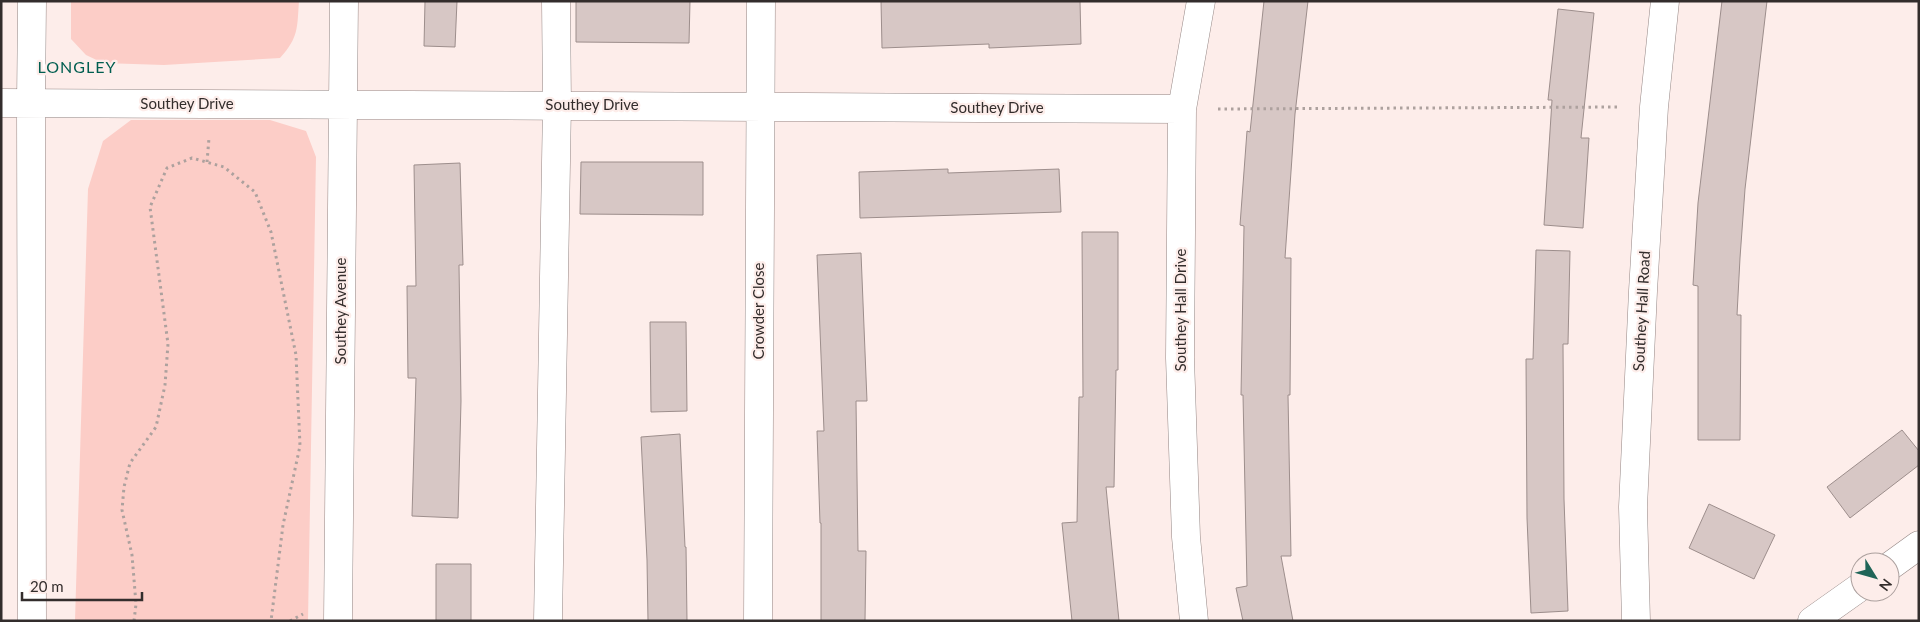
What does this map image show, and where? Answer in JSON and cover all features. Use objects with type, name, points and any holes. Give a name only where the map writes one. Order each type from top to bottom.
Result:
[{"type":"street","points":[[32,1],[30,103],[32,621]]},
{"type":"street","name":"Southey Avenue","points":[[338,621],[344,1]]},
{"type":"street","points":[[548,621],[557,105],[556,1]]},
{"type":"street","name":"Crowder Close","points":[[758,621],[761,1]]},
{"type":"street","name":"Southey Hall Drive","points":[[1194,621],[1186,538],[1180,358],[1182,108],[1201,1]]},
{"type":"street","name":"Southey Hall Road","points":[[1636,621],[1633,507],[1643,291],[1654,107],[1665,1]]},
{"type":"street","name":"Southey Drive","points":[[1,103],[1182,108]]},
{"type":"street","points":[[1900,559],[1919,545]]},
{"type":"street","points":[[1812,621],[1850,594]]},
{"type":"path","points":[[1182,108],[1654,107]]},
{"type":"path","points":[[134,621],[136,604],[132,555],[122,510],[124,487],[130,464],[156,426],[165,385],[168,344],[150,207],[167,168],[192,158],[224,167],[255,192],[271,232],[296,355],[300,446],[283,525],[272,621]]},
{"type":"shaded area","points":[[71,1],[299,1],[294,38],[280,58],[164,65],[103,63],[86,55],[71,39]]},
{"type":"shaded area","points":[[131,120],[270,120],[306,131],[316,157],[308,621],[75,621],[88,189],[103,141]]},
{"type":"building","points":[[425,1],[457,1],[455,47],[424,46]]},
{"type":"building","points":[[576,1],[690,1],[689,43],[576,42]]},
{"type":"building","points":[[881,1],[1080,1],[1081,44],[989,48],[989,44],[882,48]]},
{"type":"building","points":[[1264,1],[1308,1],[1295,114],[1285,258],[1291,258],[1290,395],[1288,395],[1291,556],[1281,556],[1293,621],[1243,621],[1236,588],[1247,586],[1243,395],[1241,395],[1244,226],[1240,225],[1247,131],[1250,132]]},
{"type":"building","points":[[1722,1],[1767,1],[1745,189],[1740,258],[1737,315],[1741,315],[1740,440],[1698,440],[1698,286],[1693,285],[1698,203]]},
{"type":"building","points":[[1558,9],[1594,13],[1581,138],[1589,138],[1583,228],[1544,225],[1552,100],[1548,100]]},
{"type":"building","points":[[581,162],[703,162],[703,215],[580,214]]},
{"type":"building","points":[[460,163],[463,265],[459,265],[461,401],[458,518],[412,516],[416,378],[408,378],[407,286],[416,286],[414,165]]},
{"type":"building","points":[[948,169],[948,173],[1059,169],[1061,212],[860,218],[859,172]]},
{"type":"building","points":[[1082,232],[1118,232],[1118,370],[1116,370],[1114,487],[1106,487],[1119,621],[1072,621],[1062,523],[1077,522],[1079,397],[1083,397]]},
{"type":"building","points":[[1536,250],[1570,251],[1568,344],[1563,344],[1564,499],[1568,611],[1531,613],[1527,518],[1526,359],[1533,359]]},
{"type":"building","points":[[861,253],[867,401],[856,401],[858,551],[866,551],[865,621],[821,621],[821,523],[817,431],[824,431],[817,255]]},
{"type":"building","points":[[650,322],[686,322],[687,411],[651,412]]},
{"type":"building","points":[[1902,430],[1919,451],[1919,465],[1850,518],[1827,487]]},
{"type":"building","points":[[680,434],[686,547],[687,621],[648,621],[641,437]]},
{"type":"building","points":[[1709,504],[1775,535],[1754,579],[1689,548]]},
{"type":"building","points":[[436,564],[471,564],[471,621],[436,621]]},
{"type":"district","name":"LONGLEY","points":[[77,67]]}]
